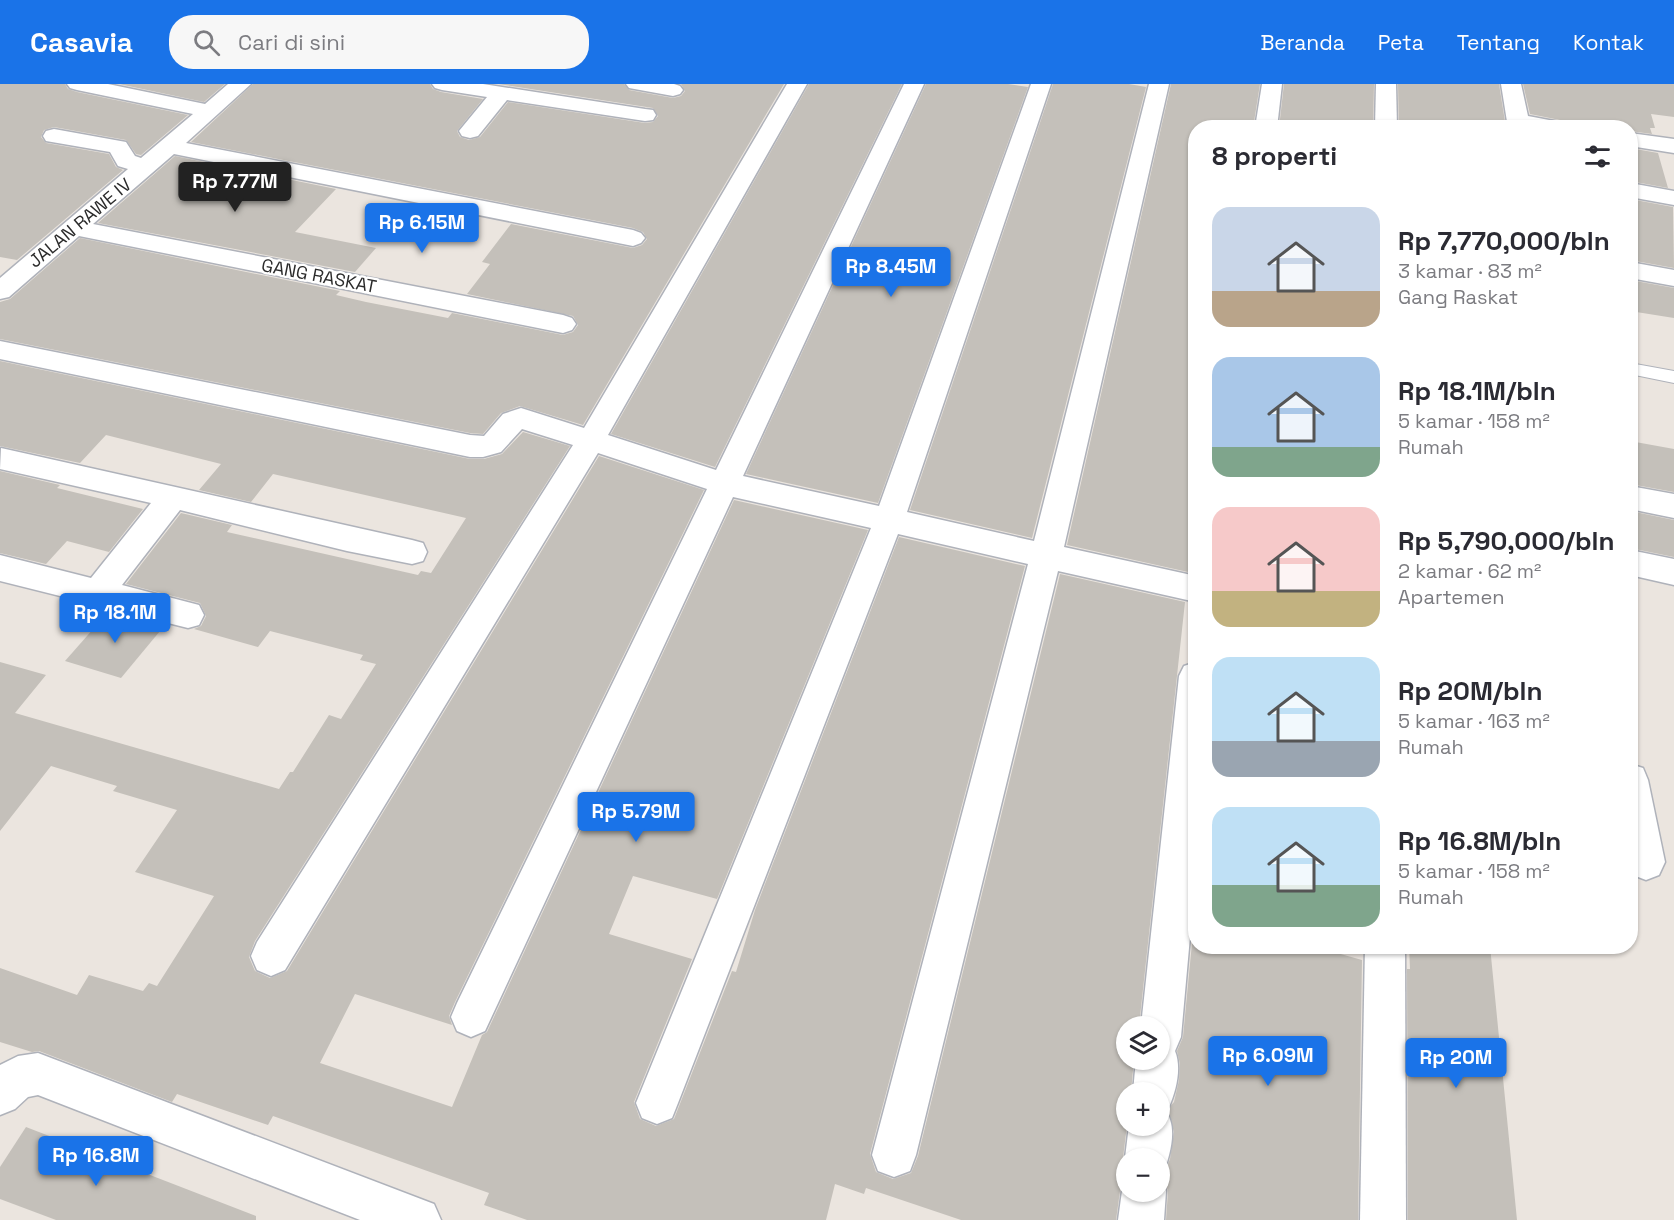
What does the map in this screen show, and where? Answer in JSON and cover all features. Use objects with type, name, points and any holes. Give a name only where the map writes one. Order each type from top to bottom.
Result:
[{"type":"street","points":[[77,84],[210,111]]},
{"type":"street","name":"JALAN RAWE IV","points":[[0,291],[12,267],[75,228],[241,84]]},
{"type":"street","points":[[442,84],[645,115]]},
{"type":"street","points":[[636,84],[673,90]]},
{"type":"street","points":[[271,956],[507,579],[591,440],[797,84]]},
{"type":"street","points":[[471,1017],[914,84]]},
{"type":"street","points":[[657,1103],[889,520],[1041,84]]},
{"type":"street","points":[[894,1155],[1046,556],[1159,84]]},
{"type":"street","points":[[1267,120],[1272,84]]},
{"type":"street","points":[[1386,84],[1386,120]]},
{"type":"street","points":[[1511,84],[1517,120]]},
{"type":"street","points":[[470,131],[501,93]]},
{"type":"street","points":[[54,136],[118,147],[126,161],[145,167]]},
{"type":"street","points":[[1638,140],[1674,146]]},
{"type":"street","points":[[169,146],[633,238]]},
{"type":"street","points":[[1638,191],[1674,198]]},
{"type":"street","name":"GANG RASKAT","points":[[75,228],[563,324]]},
{"type":"street","points":[[1638,271],[1674,278]]},
{"type":"street","points":[[0,350],[470,446],[487,448],[496,444],[514,420],[521,418],[726,484],[1188,587]]},
{"type":"street","points":[[1,459],[173,496],[347,539],[412,552]]},
{"type":"street","points":[[99,591],[173,496]]},
{"type":"street","points":[[1638,499],[1674,506]]},
{"type":"street","points":[[1638,564],[1674,572]]},
{"type":"street","points":[[0,568],[188,615]]},
{"type":"street","points":[[1162,1016],[1188,756]]},
{"type":"street","points":[[1638,821],[1646,862]]},
{"type":"street","points":[[1383,1220],[1385,954]]},
{"type":"street","points":[[0,1094],[18,1077],[38,1074],[417,1220]]},
{"type":"street","points":[[1141,1220],[1143,1202]]},
{"type":"lane","points":[[1638,370],[1674,377]]},
{"type":"building","points":[[0,84],[65,84],[68,89],[77,92],[188,115],[141,155],[136,154],[126,140],[54,127],[44,130],[41,137],[46,143],[109,154],[116,167],[123,170],[17,260],[0,257]]},
{"type":"building","points":[[119,84],[225,84],[204,102]]},
{"type":"building","points":[[253,84],[430,84],[433,89],[441,92],[483,99],[457,131],[460,137],[469,140],[480,137],[508,102],[645,123],[653,122],[658,116],[653,108],[498,84],[624,84],[629,90],[673,98],[681,96],[685,91],[681,84],[784,84],[583,425],[520,406],[501,413],[483,434],[470,433],[0,339],[0,302],[10,299],[80,238],[340,291],[336,295],[366,302],[448,318],[452,313],[563,335],[573,332],[578,325],[573,316],[467,294],[490,264],[482,262],[511,224],[633,248],[642,245],[647,239],[643,232],[633,228],[191,142]]},
{"type":"building","points":[[809,84],[902,84],[715,467],[611,434]]},
{"type":"building","points":[[926,84],[1008,84],[1028,87],[878,503],[746,474]]},
{"type":"building","points":[[1053,84],[1129,84],[1146,87],[1032,538],[910,510]]},
{"type":"building","points":[[1171,84],[1260,84],[1254,120],[1188,120],[1188,572],[1067,545]]},
{"type":"building","points":[[1284,84],[1374,84],[1373,120],[1280,120]]},
{"type":"building","points":[[1398,84],[1499,84],[1505,120],[1399,120]]},
{"type":"building","points":[[1523,84],[1674,84],[1674,117],[1651,114],[1655,128],[1650,128],[1652,134],[1638,132],[1638,120],[1560,120],[1530,114]]},
{"type":"building","points":[[1638,149],[1658,153],[1668,188],[1638,182]]},
{"type":"building","points":[[175,156],[336,189],[295,232],[376,248],[355,272],[98,223]]},
{"type":"building","points":[[1638,200],[1673,207],[1674,268],[1638,261]]},
{"type":"building","points":[[1638,281],[1674,288],[1674,318],[1638,312]]},
{"type":"building","points":[[0,361],[470,459],[484,459],[502,454],[523,432],[570,446],[255,941],[249,957],[255,971],[270,978],[287,971],[599,456],[704,490],[455,1002],[449,1016],[452,1025],[355,994],[320,1063],[452,1107],[482,1035],[487,1032],[734,500],[868,530],[717,899],[633,876],[609,934],[692,959],[634,1102],[640,1119],[656,1126],[674,1119],[732,971],[736,972],[755,910],[899,537],[1025,566],[870,1154],[876,1172],[893,1179],[911,1173],[918,1156],[1060,574],[1185,602],[1140,1016],[1116,1016],[1116,1070],[1133,1070],[1132,1082],[1116,1082],[1116,1136],[1126,1136],[1124,1148],[1116,1148],[1116,1202],[1118,1202],[1116,1220],[961,1220],[866,1188],[864,1194],[835,1184],[826,1220],[527,1220],[484,1205],[489,1193],[273,1116],[268,1125],[177,1094],[172,1102],[39,1051],[32,1052],[0,1042],[0,968],[77,995],[89,975],[143,991],[149,983],[157,986],[214,896],[135,872],[177,810],[113,791],[117,786],[51,766],[0,831],[0,662],[46,675],[15,713],[279,789],[290,772],[293,772],[329,715],[341,719],[376,664],[360,660],[363,655],[270,631],[258,647],[194,629],[201,626],[206,616],[200,603],[126,584],[181,513],[232,525],[227,532],[418,575],[421,571],[431,573],[466,518],[273,474],[251,502],[199,490],[221,464],[106,435],[80,463],[0,446]]},
{"type":"building","points":[[1638,442],[1674,449],[1674,492],[1638,485]]},
{"type":"building","points":[[0,471],[60,485],[57,488],[143,509],[109,552],[67,541],[46,564],[0,553]]},
{"type":"building","points":[[1638,513],[1674,520],[1674,557],[1638,550]]},
{"type":"building","points":[[109,611],[165,625],[121,678],[65,661]]},
{"type":"building","points":[[1191,954],[1341,954],[1362,960],[1358,1220],[1166,1220],[1167,1202],[1170,1202],[1170,1159],[1174,1132],[1170,1119],[1170,1107],[1174,1102],[1179,1080],[1180,1064],[1177,1051],[1183,1037]]},
{"type":"building","points":[[1409,954],[1491,954],[1517,1220],[1408,1220],[1407,969],[1410,969]]},
{"type":"building","points":[[26,1127],[256,1216],[256,1220],[56,1220],[0,1199],[0,1167]]}]
